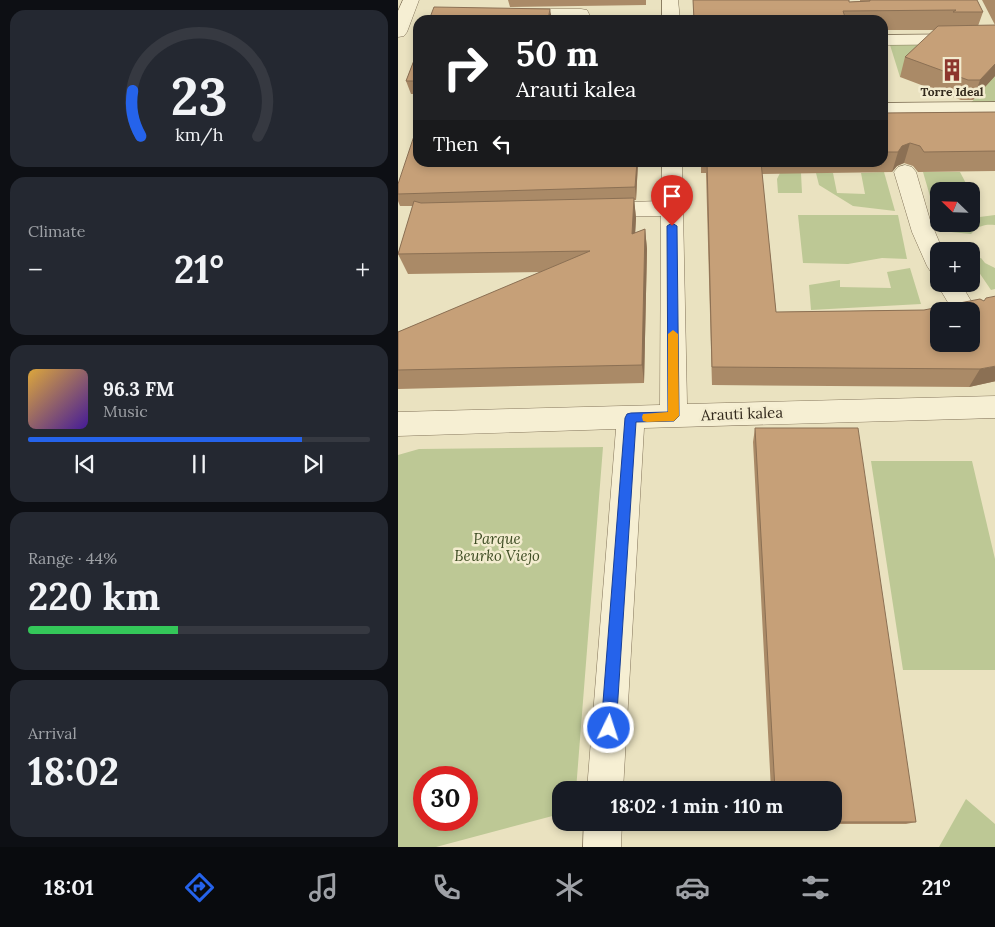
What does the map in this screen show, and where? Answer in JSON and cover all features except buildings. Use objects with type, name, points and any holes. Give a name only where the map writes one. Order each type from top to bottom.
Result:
[{"type":"street","points":[[398,32],[411,0]]},
{"type":"street","points":[[670,0],[671,15]]},
{"type":"street","points":[[501,14],[581,15]]},
{"type":"street","points":[[888,40],[989,33]]},
{"type":"street","points":[[888,108],[996,108]]},
{"type":"street","points":[[672,167],[674,416]]},
{"type":"street","points":[[905,172],[930,248]]},
{"type":"street","points":[[575,210],[672,208]]},
{"type":"street","name":"Arauti kalea","points":[[398,424],[996,408]]},
{"type":"street","points":[[606,781],[631,418]]},
{"type":"street","points":[[602,847],[603,831]]},
{"type":"green space","points":[[990,43],[900,77],[890,45]]},
{"type":"green space","points":[[995,75],[995,103],[970,104]]},
{"type":"green space","points":[[884,172],[895,211],[853,206],[819,185],[816,173],[833,173],[837,193],[865,194],[861,173]]},
{"type":"green space","points":[[923,172],[960,172],[965,182],[930,182],[930,196]]},
{"type":"green space","points":[[780,173],[801,173],[802,193],[778,193],[777,179]]},
{"type":"green space","points":[[798,215],[898,215],[907,259],[882,258],[848,264],[803,263]]},
{"type":"green space","points":[[995,215],[995,225],[980,227],[980,217]]},
{"type":"green space","points":[[951,232],[973,232],[971,234]]},
{"type":"green space","points":[[980,258],[995,268],[995,289],[991,290],[980,274]]},
{"type":"green space","points":[[910,268],[921,304],[811,310],[809,285],[840,280],[840,287],[891,288],[887,272]]},
{"type":"green space","name":"Parque Beurko Viejo","points":[[603,447],[577,781],[552,781],[552,816],[436,847],[398,847],[398,455],[419,449]]},
{"type":"green space","points":[[871,461],[972,461],[995,559],[995,670],[903,670]]},
{"type":"green space","points":[[966,799],[995,824],[995,847],[939,847]]},
{"type":"slow traffic","points":[[647,417],[674,416],[673,334]]},
{"type":"place","name":"Torre Ideal","points":[[952,70]]},
{"type":"route","points":[[609,728],[631,418],[674,416],[672,226]]}]
